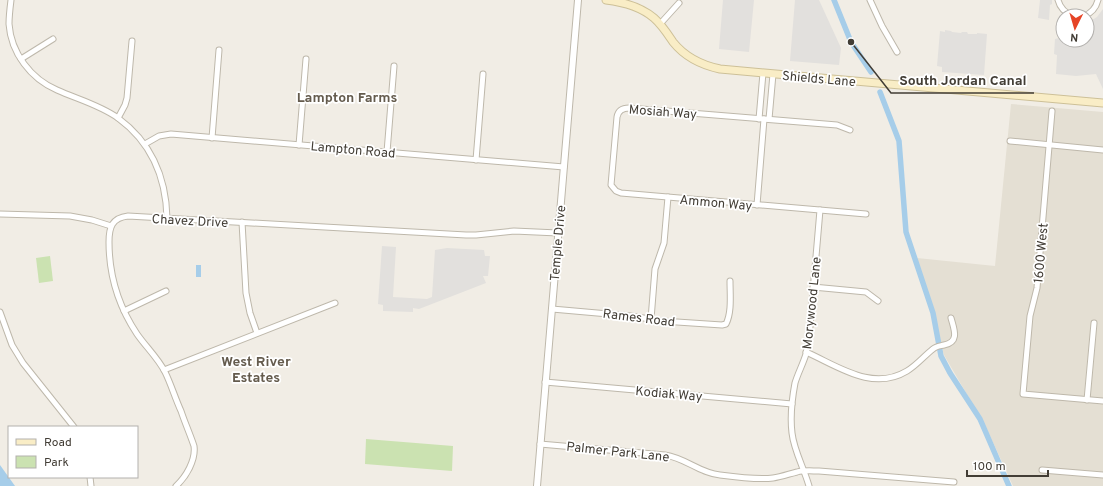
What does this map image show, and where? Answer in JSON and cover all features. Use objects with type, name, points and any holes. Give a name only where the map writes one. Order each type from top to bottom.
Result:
[{"type":"main road","name":"Shields Lane","points":[[606,0],[624,2],[637,7],[660,24],[677,46],[687,55],[699,62],[720,69],[1103,103]]},
{"type":"street","points":[[10,0],[9,25],[11,36],[14,46],[28,69],[45,84],[55,90],[105,110],[118,118],[137,135],[145,144],[152,156],[162,179],[166,200],[167,218]]},
{"type":"street","name":"Temple Drive","points":[[537,486],[578,0]]},
{"type":"street","points":[[870,0],[882,26],[897,52]]},
{"type":"street","points":[[660,24],[679,3]]},
{"type":"street","points":[[21,59],[53,39]]},
{"type":"street","points":[[118,118],[127,98],[132,41]]},
{"type":"street","points":[[212,138],[219,50]]},
{"type":"street","points":[[299,145],[306,58]]},
{"type":"street","points":[[387,152],[394,66]]},
{"type":"street","points":[[763,73],[764,119]]},
{"type":"street","points":[[476,160],[483,74]]},
{"type":"street","points":[[756,205],[764,119],[773,74]]},
{"type":"street","name":"Mosiah Way","points":[[614,190],[611,183],[617,117],[618,112],[623,108],[764,119]]},
{"type":"street","name":"1600 West","points":[[1052,111],[1037,288],[1030,316],[1023,394],[1087,400]]},
{"type":"street","points":[[764,119],[837,125],[850,130]]},
{"type":"street","name":"Lampton Road","points":[[145,144],[165,134],[564,167]]},
{"type":"street","points":[[1010,141],[1103,150]]},
{"type":"street","name":"Ammon Way","points":[[614,190],[621,193],[866,214]]},
{"type":"street","points":[[651,319],[655,270],[664,243],[668,197]]},
{"type":"street","name":"Morywood Lane","points":[[809,486],[792,434],[791,422],[792,404],[796,382],[809,338],[820,210]]},
{"type":"street","points":[[0,214],[70,216],[92,220],[111,226],[109,230],[111,271],[124,311],[137,335],[164,370],[193,442],[193,458],[190,467],[185,476],[176,486]]},
{"type":"street","name":"Chavez Drive","points":[[111,226],[114,222],[128,216],[466,235],[514,231],[558,233]]},
{"type":"street","points":[[242,222],[246,293],[250,313],[257,333]]},
{"type":"street","name":"Rames Road","points":[[552,309],[718,326],[726,324],[728,317],[730,281]]},
{"type":"street","points":[[813,287],[866,292],[878,301]]},
{"type":"street","points":[[124,311],[166,291]]},
{"type":"street","points":[[164,370],[335,303]]},
{"type":"street","points":[[0,312],[12,345],[23,362],[73,426]]},
{"type":"street","points":[[806,352],[857,376],[874,379],[891,377],[908,371],[939,346],[953,341],[955,337],[951,318]]},
{"type":"street","points":[[1094,323],[1087,400],[1103,402]]},
{"type":"street","name":"Kodiak Way","points":[[545,382],[792,404]]},
{"type":"street","name":"Palmer Park Lane","points":[[540,444],[674,456],[703,471],[720,475],[771,479],[797,472],[819,471],[954,482]]},
{"type":"street","points":[[1042,470],[1103,475]]},
{"type":"shaded area","points":[[723,0],[754,0],[749,52],[719,49]]},
{"type":"shaded area","points":[[795,0],[819,0],[841,48],[839,65],[790,61]]},
{"type":"shaded area","points":[[1040,0],[1052,0],[1052,4],[1050,5],[1049,20],[1038,18]]},
{"type":"shaded area","points":[[1103,9],[1103,89],[1096,74],[1076,76],[1056,74],[1057,55],[1054,54],[1055,39],[1055,48],[1095,48],[1095,18]]},
{"type":"shaded area","points":[[945,30],[961,33],[967,32],[968,34],[987,34],[984,75],[942,72],[942,67],[937,66],[940,31],[945,32]]},
{"type":"shaded area","points":[[1011,104],[1103,112],[1103,486],[1013,486],[986,427],[944,355],[917,258],[995,266]]},
{"type":"shaded area","points":[[382,246],[396,247],[393,297],[427,299],[432,297],[435,250],[447,248],[484,250],[485,256],[490,256],[488,276],[483,276],[486,283],[419,309],[413,308],[413,312],[383,311],[383,305],[378,304]]},
{"type":"green space","points":[[50,256],[53,281],[39,283],[36,258]]},
{"type":"green space","points":[[366,439],[453,446],[452,471],[365,464]]},
{"type":"water","points":[[196,265],[201,265],[201,277],[196,277]]},
{"type":"water","points":[[0,465],[15,486],[0,486]]},
{"type":"waterway","points":[[834,0],[851,42],[871,72]]},
{"type":"waterway","points":[[880,92],[899,141],[906,232],[933,313],[941,356],[950,373],[980,419],[1009,486]]},
{"type":"place","name":"South Jordan Canal","points":[[851,42]]},
{"type":"district","name":"Lampton Farms","points":[[347,97]]},
{"type":"district","name":"West River Estates","points":[[256,370]]}]
